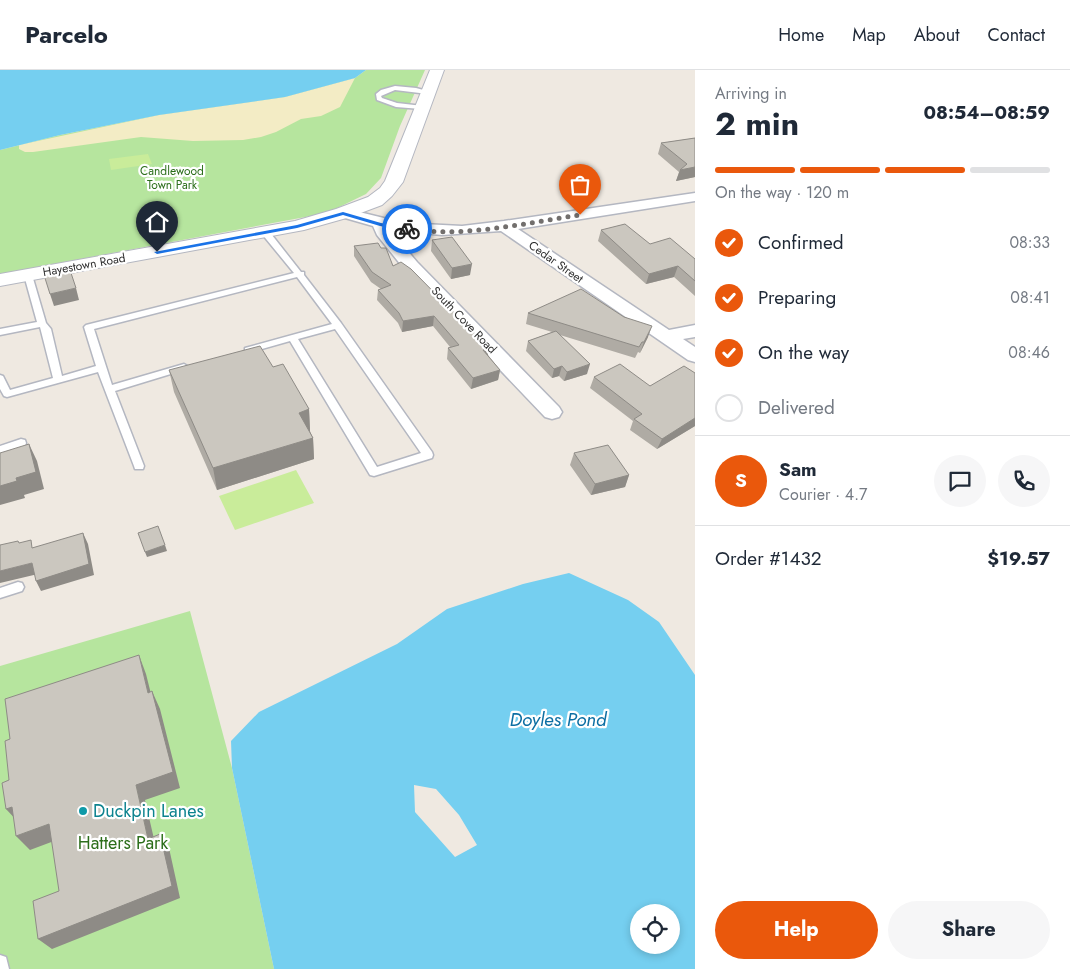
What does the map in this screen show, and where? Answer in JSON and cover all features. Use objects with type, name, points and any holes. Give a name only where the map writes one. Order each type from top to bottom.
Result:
[{"type":"street","name":"Hayestown Road","points":[[0,280],[297,226],[343,213],[375,201],[394,182],[416,99],[437,70]]},
{"type":"street","points":[[343,213],[380,225],[421,231],[470,231],[695,197]]},
{"type":"street","name":"South Cove Road","points":[[380,225],[383,232],[411,266],[552,412]]},
{"type":"street","name":"Cedar Street","points":[[504,226],[695,356]]},
{"type":"street","points":[[667,336],[695,331]]},
{"type":"lane","points":[[265,232],[301,274],[428,455],[374,472],[292,337]]},
{"type":"lane","points":[[139,466],[101,368],[88,327],[301,274]]},
{"type":"lane","points":[[28,275],[42,324],[46,329],[58,380]]},
{"type":"lane","points":[[0,332],[42,324]]},
{"type":"lane","points":[[237,353],[338,325]]},
{"type":"lane","points":[[109,388],[192,366]]},
{"type":"lane","points":[[0,378],[7,394],[101,368]]},
{"type":"lane","points":[[0,450],[21,443]]},
{"type":"lane","points":[[0,593],[18,587]]},
{"type":"lane","points":[[0,963],[1,969]]},
{"type":"green space","name":"Candlewood Town Park","points":[[366,70],[425,70],[400,126],[381,178],[366,194],[327,213],[0,274],[0,150],[60,135],[159,115],[285,97],[355,78]]},
{"type":"green space","points":[[148,154],[152,164],[111,170],[109,159]]},
{"type":"green space","points":[[296,470],[314,503],[235,530],[219,496]]},
{"type":"green space","name":"Hatters Park","points":[[190,611],[232,768],[274,969],[0,969],[0,666]]},
{"type":"sand","points":[[355,78],[340,107],[321,116],[301,119],[276,132],[261,137],[243,140],[193,141],[141,137],[33,152],[25,152],[19,149],[19,145],[159,115],[285,97]]},
{"type":"water","points":[[0,70],[366,70],[355,78],[285,97],[159,115],[60,135],[0,150]]},
{"type":"water","name":"Doyles Pond","points":[[569,573],[628,600],[659,622],[695,675],[695,969],[274,969],[232,768],[231,741],[259,712],[397,644],[447,609],[523,584]],"holes":[[[414,785],[436,789],[459,815],[477,845],[455,857],[415,812]]]},
{"type":"building","points":[[695,138],[695,167],[680,170],[687,164],[661,143]]},
{"type":"building","points":[[625,224],[650,244],[670,238],[695,259],[695,281],[678,266],[649,274],[601,230]]},
{"type":"building","points":[[452,237],[472,264],[452,268],[432,240]]},
{"type":"building","points":[[378,243],[381,248],[386,248],[393,266],[401,262],[411,269],[489,348],[483,350],[500,370],[473,378],[448,348],[459,345],[434,316],[403,321],[399,313],[378,290],[391,285],[372,272],[354,246]]},
{"type":"building","points":[[70,270],[76,288],[50,294],[44,275]]},
{"type":"building","points":[[581,289],[624,317],[652,326],[644,342],[639,347],[528,313]]},
{"type":"building","points":[[556,331],[590,364],[567,372],[562,366],[554,369],[528,341]]},
{"type":"building","points":[[260,346],[273,367],[283,364],[309,409],[299,413],[313,438],[213,468],[169,370]]},
{"type":"building","points":[[620,364],[650,386],[684,366],[695,373],[695,418],[662,439],[634,419],[642,414],[594,377]]},
{"type":"building","points":[[29,444],[36,472],[16,478],[17,481],[0,486],[0,453]]},
{"type":"building","points":[[608,445],[629,475],[595,484],[574,453]]},
{"type":"building","points":[[158,526],[165,545],[145,552],[138,533]]},
{"type":"building","points":[[83,533],[89,564],[36,581],[32,563],[0,571],[0,545],[31,540],[32,548]]},
{"type":"building","name":"Duckpin Lanes","points":[[139,655],[148,693],[152,691],[173,772],[136,785],[148,839],[160,834],[172,886],[38,939],[33,901],[59,891],[49,824],[16,836],[12,807],[6,809],[2,783],[9,780],[5,741],[10,739],[5,699]]},
{"type":"way so far","points":[[407,229],[421,231],[470,231],[580,215]]},
{"type":"place","name":"Duckpin Lanes","points":[[83,811]]},
{"type":"route","points":[[157,252],[297,226],[343,213],[380,225],[407,229]]}]
